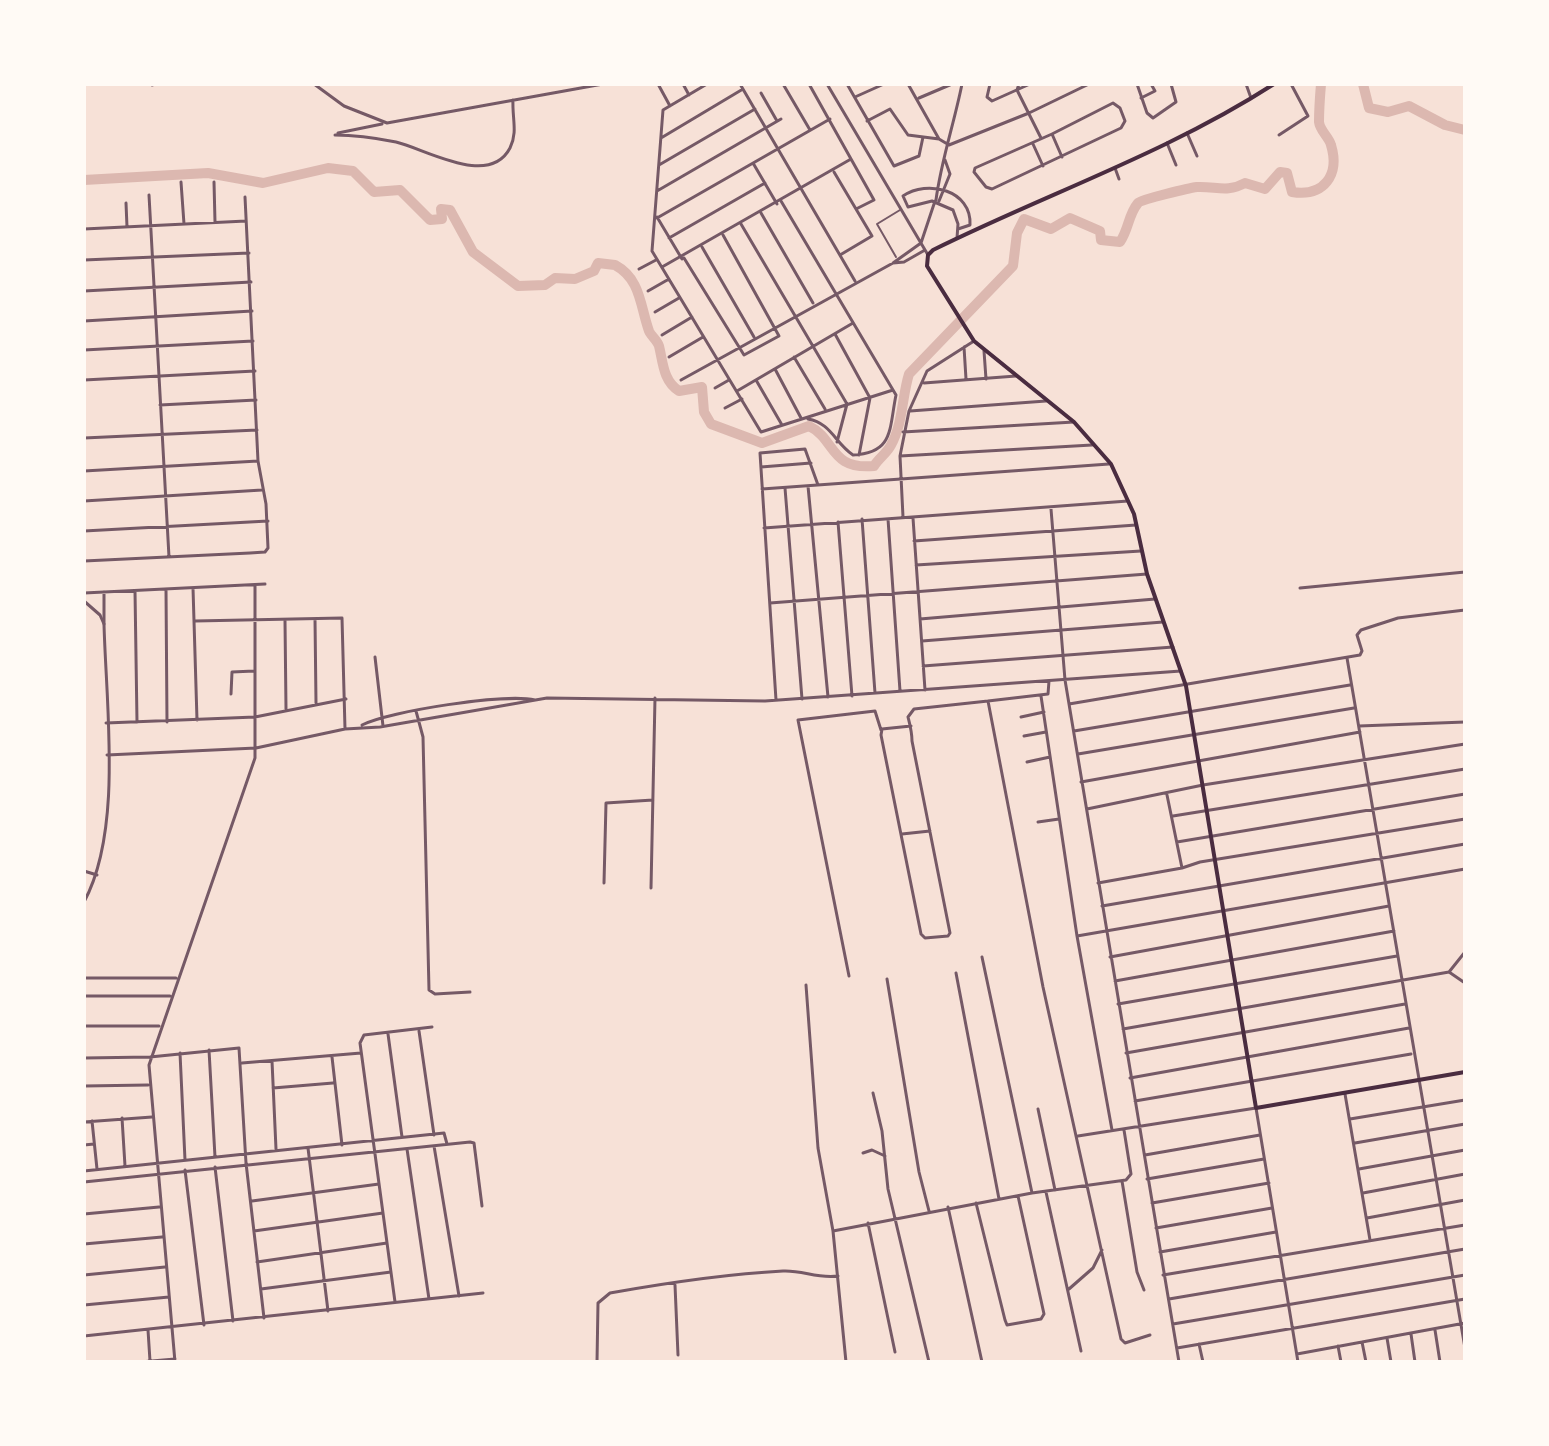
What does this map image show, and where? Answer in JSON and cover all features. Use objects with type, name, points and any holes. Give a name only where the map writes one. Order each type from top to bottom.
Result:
[{"type":"main road","points":[[1274,84],[1167,143],[957,238],[926,256],[961,327],[984,351],[1074,422],[1111,464],[1128,501],[1147,574],[1186,686],[1256,1108],[1465,1072]]},
{"type":"street","points":[[314,84],[344,106],[387,123]]},
{"type":"street","points":[[513,100],[516,130],[503,158],[492,164],[461,163],[397,143],[335,135],[387,123],[513,100],[603,84]]},
{"type":"street","points":[[658,84],[670,106]]},
{"type":"street","points":[[683,84],[689,95]]},
{"type":"street","points":[[707,84],[663,110],[652,251],[761,432],[893,390]]},
{"type":"street","points":[[740,84],[855,281]]},
{"type":"street","points":[[783,84],[810,130]]},
{"type":"street","points":[[809,84],[874,200],[856,209]]},
{"type":"street","points":[[681,380],[855,281],[893,263],[926,256],[827,84]]},
{"type":"street","points":[[847,84],[894,166],[919,156],[923,137]]},
{"type":"street","points":[[854,97],[884,84]]},
{"type":"street","points":[[908,84],[939,139]]},
{"type":"street","points":[[918,98],[952,84]]},
{"type":"street","points":[[937,201],[941,165],[949,145],[962,84]]},
{"type":"street","points":[[990,84],[987,97],[992,101],[1030,84]]},
{"type":"street","points":[[1019,84],[1017,90],[1041,138]]},
{"type":"street","points":[[949,145],[1029,113],[1089,84]]},
{"type":"street","points":[[1137,84],[1153,118],[1176,102],[1171,84]]},
{"type":"street","points":[[1141,98],[1155,91],[1151,84]]},
{"type":"street","points":[[1246,84],[1251,98]]},
{"type":"street","points":[[1260,84],[1263,91]]},
{"type":"street","points":[[1279,135],[1308,116],[1291,84]]},
{"type":"street","points":[[661,138],[743,89]]},
{"type":"street","points":[[657,191],[779,120],[761,93]]},
{"type":"street","points":[[1113,103],[1120,108],[1124,125],[1043,166],[989,189],[974,172],[975,168],[1052,134],[1113,103]]},
{"type":"street","points":[[659,165],[755,109]]},
{"type":"street","points":[[867,121],[890,109],[906,134],[939,139],[949,145]]},
{"type":"street","points":[[656,216],[830,119]]},
{"type":"street","points":[[1187,133],[1197,156]]},
{"type":"street","points":[[1052,134],[1062,157]]},
{"type":"street","points":[[1033,143],[1043,166]]},
{"type":"street","points":[[1167,143],[1176,165]]},
{"type":"street","points":[[662,267],[683,258],[851,159]]},
{"type":"street","points":[[893,263],[896,257],[921,243],[950,174],[945,160]]},
{"type":"street","points":[[753,163],[896,395],[885,445],[879,450],[853,455],[819,421],[802,419]]},
{"type":"street","points":[[1115,168],[1119,179]]},
{"type":"street","points":[[833,171],[872,236],[840,255]]},
{"type":"street","points":[[181,182],[184,224]]},
{"type":"street","points":[[214,182],[215,222]]},
{"type":"street","points":[[669,238],[765,183]]},
{"type":"street","points":[[908,207],[904,194],[915,189],[938,187],[945,190],[962,201],[970,214],[970,225],[958,229]]},
{"type":"street","points":[[149,195],[169,557]]},
{"type":"street","points":[[84,561],[265,552],[268,548],[268,521],[258,461],[245,197]]},
{"type":"street","points":[[896,257],[877,224],[908,207],[937,201],[953,210],[957,238]]},
{"type":"street","points":[[126,203],[127,227]]},
{"type":"street","points":[[761,213],[814,304]]},
{"type":"street","points":[[656,216],[737,347],[746,356],[779,336],[723,235]]},
{"type":"street","points":[[84,229],[246,221]]},
{"type":"street","points":[[741,224],[847,404],[837,442]]},
{"type":"street","points":[[702,247],[754,338]]},
{"type":"street","points":[[907,251],[911,257]]},
{"type":"street","points":[[84,260],[249,253]]},
{"type":"street","points":[[639,269],[657,259]]},
{"type":"street","points":[[648,291],[669,279]]},
{"type":"street","points":[[84,291],[251,282]]},
{"type":"street","points":[[655,312],[680,298]]},
{"type":"street","points":[[84,321],[252,311]]},
{"type":"street","points":[[662,335],[692,317]]},
{"type":"street","points":[[737,391],[853,323]]},
{"type":"street","points":[[835,334],[870,397],[859,455]]},
{"type":"street","points":[[669,357],[704,336]]},
{"type":"street","points":[[84,350],[253,341]]},
{"type":"street","points":[[903,517],[900,456],[909,411],[927,371],[974,341]]},
{"type":"street","points":[[964,347],[966,379]]},
{"type":"street","points":[[984,351],[986,379]]},
{"type":"street","points":[[794,357],[826,411]]},
{"type":"street","points":[[775,369],[802,419]]},
{"type":"street","points":[[84,380],[255,371]]},
{"type":"street","points":[[923,384],[1016,376]]},
{"type":"street","points":[[715,388],[730,380]]},
{"type":"street","points":[[756,380],[782,425]]},
{"type":"street","points":[[725,408],[742,399]]},
{"type":"street","points":[[160,405],[256,400]]},
{"type":"street","points":[[909,411],[1046,401]]},
{"type":"street","points":[[903,432],[1074,422]]},
{"type":"street","points":[[84,438],[257,430]]},
{"type":"street","points":[[900,456],[1092,445]]},
{"type":"street","points":[[776,701],[761,452],[805,449],[818,485]]},
{"type":"street","points":[[84,471],[258,461]]},
{"type":"street","points":[[761,467],[811,463]]},
{"type":"street","points":[[762,489],[1111,464]]},
{"type":"street","points":[[808,486],[828,697]]},
{"type":"street","points":[[785,487],[802,699]]},
{"type":"street","points":[[84,501],[262,490]]},
{"type":"street","points":[[764,528],[1128,501]]},
{"type":"street","points":[[1051,509],[1065,680],[1179,1362]]},
{"type":"street","points":[[913,517],[925,690]]},
{"type":"street","points":[[888,518],[900,691]]},
{"type":"street","points":[[862,519],[875,693]]},
{"type":"street","points":[[84,531],[268,521]]},
{"type":"street","points":[[838,522],[852,696]]},
{"type":"street","points":[[914,541],[1136,525]]},
{"type":"street","points":[[916,565],[1141,551]]},
{"type":"street","points":[[1300,588],[1465,572]]},
{"type":"street","points":[[770,603],[1147,574]]},
{"type":"street","points":[[84,593],[265,584]]},
{"type":"street","points":[[140,1362],[175,1361],[155,1163],[150,1057],[256,748],[255,585]]},
{"type":"street","points":[[193,588],[197,720]]},
{"type":"street","points":[[166,589],[167,722]]},
{"type":"street","points":[[135,591],[137,722]]},
{"type":"street","points":[[84,902],[97,875],[109,815],[104,592]]},
{"type":"street","points":[[920,619],[1155,599]]},
{"type":"street","points":[[84,601],[100,615],[104,624]]},
{"type":"street","points":[[1069,704],[1347,658],[1362,653],[1357,635],[1361,630],[1398,618],[1465,610]]},
{"type":"street","points":[[315,619],[316,704]]},
{"type":"street","points":[[285,620],[286,709]]},
{"type":"street","points":[[195,621],[344,620],[345,729]]},
{"type":"street","points":[[922,641],[1163,622]]},
{"type":"street","points":[[923,666],[1173,647]]},
{"type":"street","points":[[375,657],[383,726]]},
{"type":"street","points":[[1347,658],[1465,1348]]},
{"type":"street","points":[[231,694],[232,672],[255,671]]},
{"type":"street","points":[[360,726],[383,726],[535,700],[655,698],[776,701],[1181,671]]},
{"type":"street","points":[[849,976],[798,720],[875,711],[922,936],[948,936],[908,717],[914,709],[1050,693],[1049,681]]},
{"type":"street","points":[[1074,731],[1352,684]]},
{"type":"street","points":[[1041,695],[1077,936],[1112,1130]]},
{"type":"street","points":[[107,755],[256,748],[416,711],[520,697],[535,700]]},
{"type":"street","points":[[651,888],[655,698]]},
{"type":"street","points":[[106,723],[255,717],[346,699]]},
{"type":"street","points":[[489,701],[490,708]]},
{"type":"street","points":[[988,701],[1043,987],[1123,1343],[1150,1335]]},
{"type":"street","points":[[467,704],[467,710]]},
{"type":"street","points":[[1078,754],[1196,737],[1356,708]]},
{"type":"street","points":[[416,711],[423,737],[429,990],[435,994],[470,992]]},
{"type":"street","points":[[1021,717],[1044,712]]},
{"type":"street","points":[[1359,726],[1465,722]]},
{"type":"street","points":[[881,731],[911,726]]},
{"type":"street","points":[[1024,736],[1046,732]]},
{"type":"street","points":[[1081,782],[1360,732]]},
{"type":"street","points":[[1087,809],[1167,795],[1203,785],[1465,744]]},
{"type":"street","points":[[1027,762],[1050,757]]},
{"type":"street","points":[[1173,816],[1465,769]]},
{"type":"street","points":[[1177,842],[1465,794]]},
{"type":"street","points":[[1167,795],[1182,868]]},
{"type":"street","points":[[604,883],[606,803],[653,800]]},
{"type":"street","points":[[1038,822],[1059,819]]},
{"type":"street","points":[[1098,883],[1216,859],[1465,819]]},
{"type":"street","points":[[901,834],[930,831]]},
{"type":"street","points":[[1102,906],[1219,883],[1465,844]]},
{"type":"street","points":[[1077,936],[1465,869]]},
{"type":"street","points":[[84,871],[97,875]]},
{"type":"street","points":[[1110,957],[1389,906]]},
{"type":"street","points":[[1115,981],[1394,931]]},
{"type":"street","points":[[1449,972],[1465,952]]},
{"type":"street","points":[[1118,1004],[1397,956]]},
{"type":"street","points":[[982,957],[1032,1193]]},
{"type":"street","points":[[1123,1029],[1449,972],[1465,983]]},
{"type":"street","points":[[956,973],[999,1199]]},
{"type":"street","points":[[84,978],[176,978]]},
{"type":"street","points":[[887,979],[919,1172],[929,1211]]},
{"type":"street","points":[[806,985],[818,1148],[833,1231],[846,1362]]},
{"type":"street","points":[[84,996],[170,996]]},
{"type":"street","points":[[1126,1053],[1405,1004]]},
{"type":"street","points":[[84,1026],[159,1026]]},
{"type":"street","points":[[395,1302],[373,1152],[361,1053],[362,1037],[432,1027]]},
{"type":"street","points":[[1130,1078],[1409,1028]]},
{"type":"street","points":[[419,1031],[434,1135]]},
{"type":"street","points":[[388,1033],[402,1137]]},
{"type":"street","points":[[84,1058],[150,1057],[239,1048],[245,1153],[264,1318]]},
{"type":"street","points":[[209,1050],[215,1157]]},
{"type":"street","points":[[180,1053],[185,1160]]},
{"type":"street","points":[[241,1063],[361,1053]]},
{"type":"street","points":[[1135,1101],[1413,1054]]},
{"type":"street","points":[[332,1057],[342,1145]]},
{"type":"street","points":[[272,1061],[276,1150]]},
{"type":"street","points":[[273,1088],[335,1083]]},
{"type":"street","points":[[84,1086],[150,1085]]},
{"type":"street","points":[[873,1093],[896,1217],[929,1362]]},
{"type":"street","points":[[1345,1094],[1370,1240]]},
{"type":"street","points":[[1350,1119],[1465,1100]]},
{"type":"street","points":[[1078,1136],[1256,1108],[1298,1362]]},
{"type":"street","points":[[1038,1109],[1055,1190]]},
{"type":"street","points":[[84,1122],[152,1117]]},
{"type":"street","points":[[122,1118],[125,1166]]},
{"type":"street","points":[[92,1121],[97,1169]]},
{"type":"street","points":[[1355,1143],[1465,1124]]},
{"type":"street","points":[[833,1231],[976,1202],[1122,1181],[1131,1174],[1124,1130]]},
{"type":"street","points":[[84,1171],[402,1137],[445,1134],[447,1144]]},
{"type":"street","points":[[1144,1155],[1260,1135]]},
{"type":"street","points":[[84,1182],[246,1163],[474,1143],[482,1206]]},
{"type":"street","points":[[84,1145],[94,1144]]},
{"type":"street","points":[[434,1146],[459,1296]]},
{"type":"street","points":[[308,1148],[328,1311]]},
{"type":"street","points":[[407,1149],[429,1299]]},
{"type":"street","points":[[863,1153],[872,1150],[885,1156]]},
{"type":"street","points":[[1359,1169],[1465,1150]]},
{"type":"street","points":[[1147,1179],[1264,1159]]},
{"type":"street","points":[[215,1167],[233,1321]]},
{"type":"street","points":[[185,1170],[204,1325]]},
{"type":"street","points":[[1363,1193],[1465,1174]]},
{"type":"street","points":[[1122,1181],[1137,1272],[1144,1290]]},
{"type":"street","points":[[1152,1203],[1269,1183]]},
{"type":"street","points":[[250,1202],[379,1184]]},
{"type":"street","points":[[1046,1192],[1081,1351]]},
{"type":"street","points":[[976,1202],[1005,1323],[1013,1324],[1041,1319],[1044,1314],[1018,1196]]},
{"type":"street","points":[[1367,1218],[1465,1200]]},
{"type":"street","points":[[84,1214],[159,1207]]},
{"type":"street","points":[[948,1207],[982,1362]]},
{"type":"street","points":[[1156,1228],[1272,1208]]},
{"type":"street","points":[[254,1231],[383,1213]]},
{"type":"street","points":[[868,1223],[895,1352]]},
{"type":"street","points":[[1163,1275],[1465,1225]]},
{"type":"street","points":[[1160,1252],[1276,1232]]},
{"type":"street","points":[[84,1244],[162,1237]]},
{"type":"street","points":[[257,1262],[387,1243]]},
{"type":"street","points":[[1168,1300],[1465,1249]]},
{"type":"street","points":[[1069,1289],[1093,1268],[1102,1250]]},
{"type":"street","points":[[84,1275],[165,1267]]},
{"type":"street","points":[[597,1362],[601,1298],[622,1291],[788,1271],[815,1278],[838,1276]]},
{"type":"street","points":[[261,1289],[391,1272]]},
{"type":"street","points":[[1172,1324],[1465,1275]]},
{"type":"street","points":[[675,1285],[678,1355]]},
{"type":"street","points":[[84,1336],[483,1293]]},
{"type":"street","points":[[84,1305],[169,1297]]},
{"type":"street","points":[[1176,1348],[1465,1299]]},
{"type":"street","points":[[1297,1354],[1462,1324]]},
{"type":"street","points":[[1435,1329],[1440,1362]]},
{"type":"street","points":[[148,1330],[150,1361]]},
{"type":"street","points":[[1411,1334],[1415,1362]]},
{"type":"street","points":[[1387,1338],[1391,1362]]},
{"type":"street","points":[[1362,1342],[1366,1362]]},
{"type":"street","points":[[1199,1344],[1203,1362]]},
{"type":"street","points":[[1338,1346],[1341,1362]]},
{"type":"waterway","points":[[84,180],[208,173],[263,183],[328,168],[353,171],[374,192],[400,190],[430,220],[442,219],[441,209],[450,210],[473,252],[518,286],[545,285],[555,278],[575,279],[594,271],[598,263],[615,265],[635,285],[649,331],[659,346],[664,371],[670,382],[679,391],[702,387],[704,412],[711,424],[762,443],[809,426],[841,459],[859,466],[874,466],[895,437],[909,374],[1013,266],[1017,233],[1024,219],[1051,229],[1070,218],[1100,231],[1101,240],[1120,242],[1138,203],[1157,196],[1197,187],[1227,188],[1245,183],[1265,189],[1280,172],[1287,173],[1292,192],[1313,191],[1327,182],[1333,166],[1331,145],[1319,122],[1321,84]]},
{"type":"waterway","points":[[1363,84],[1369,108],[1388,112],[1409,106],[1445,125],[1465,130]]}]
